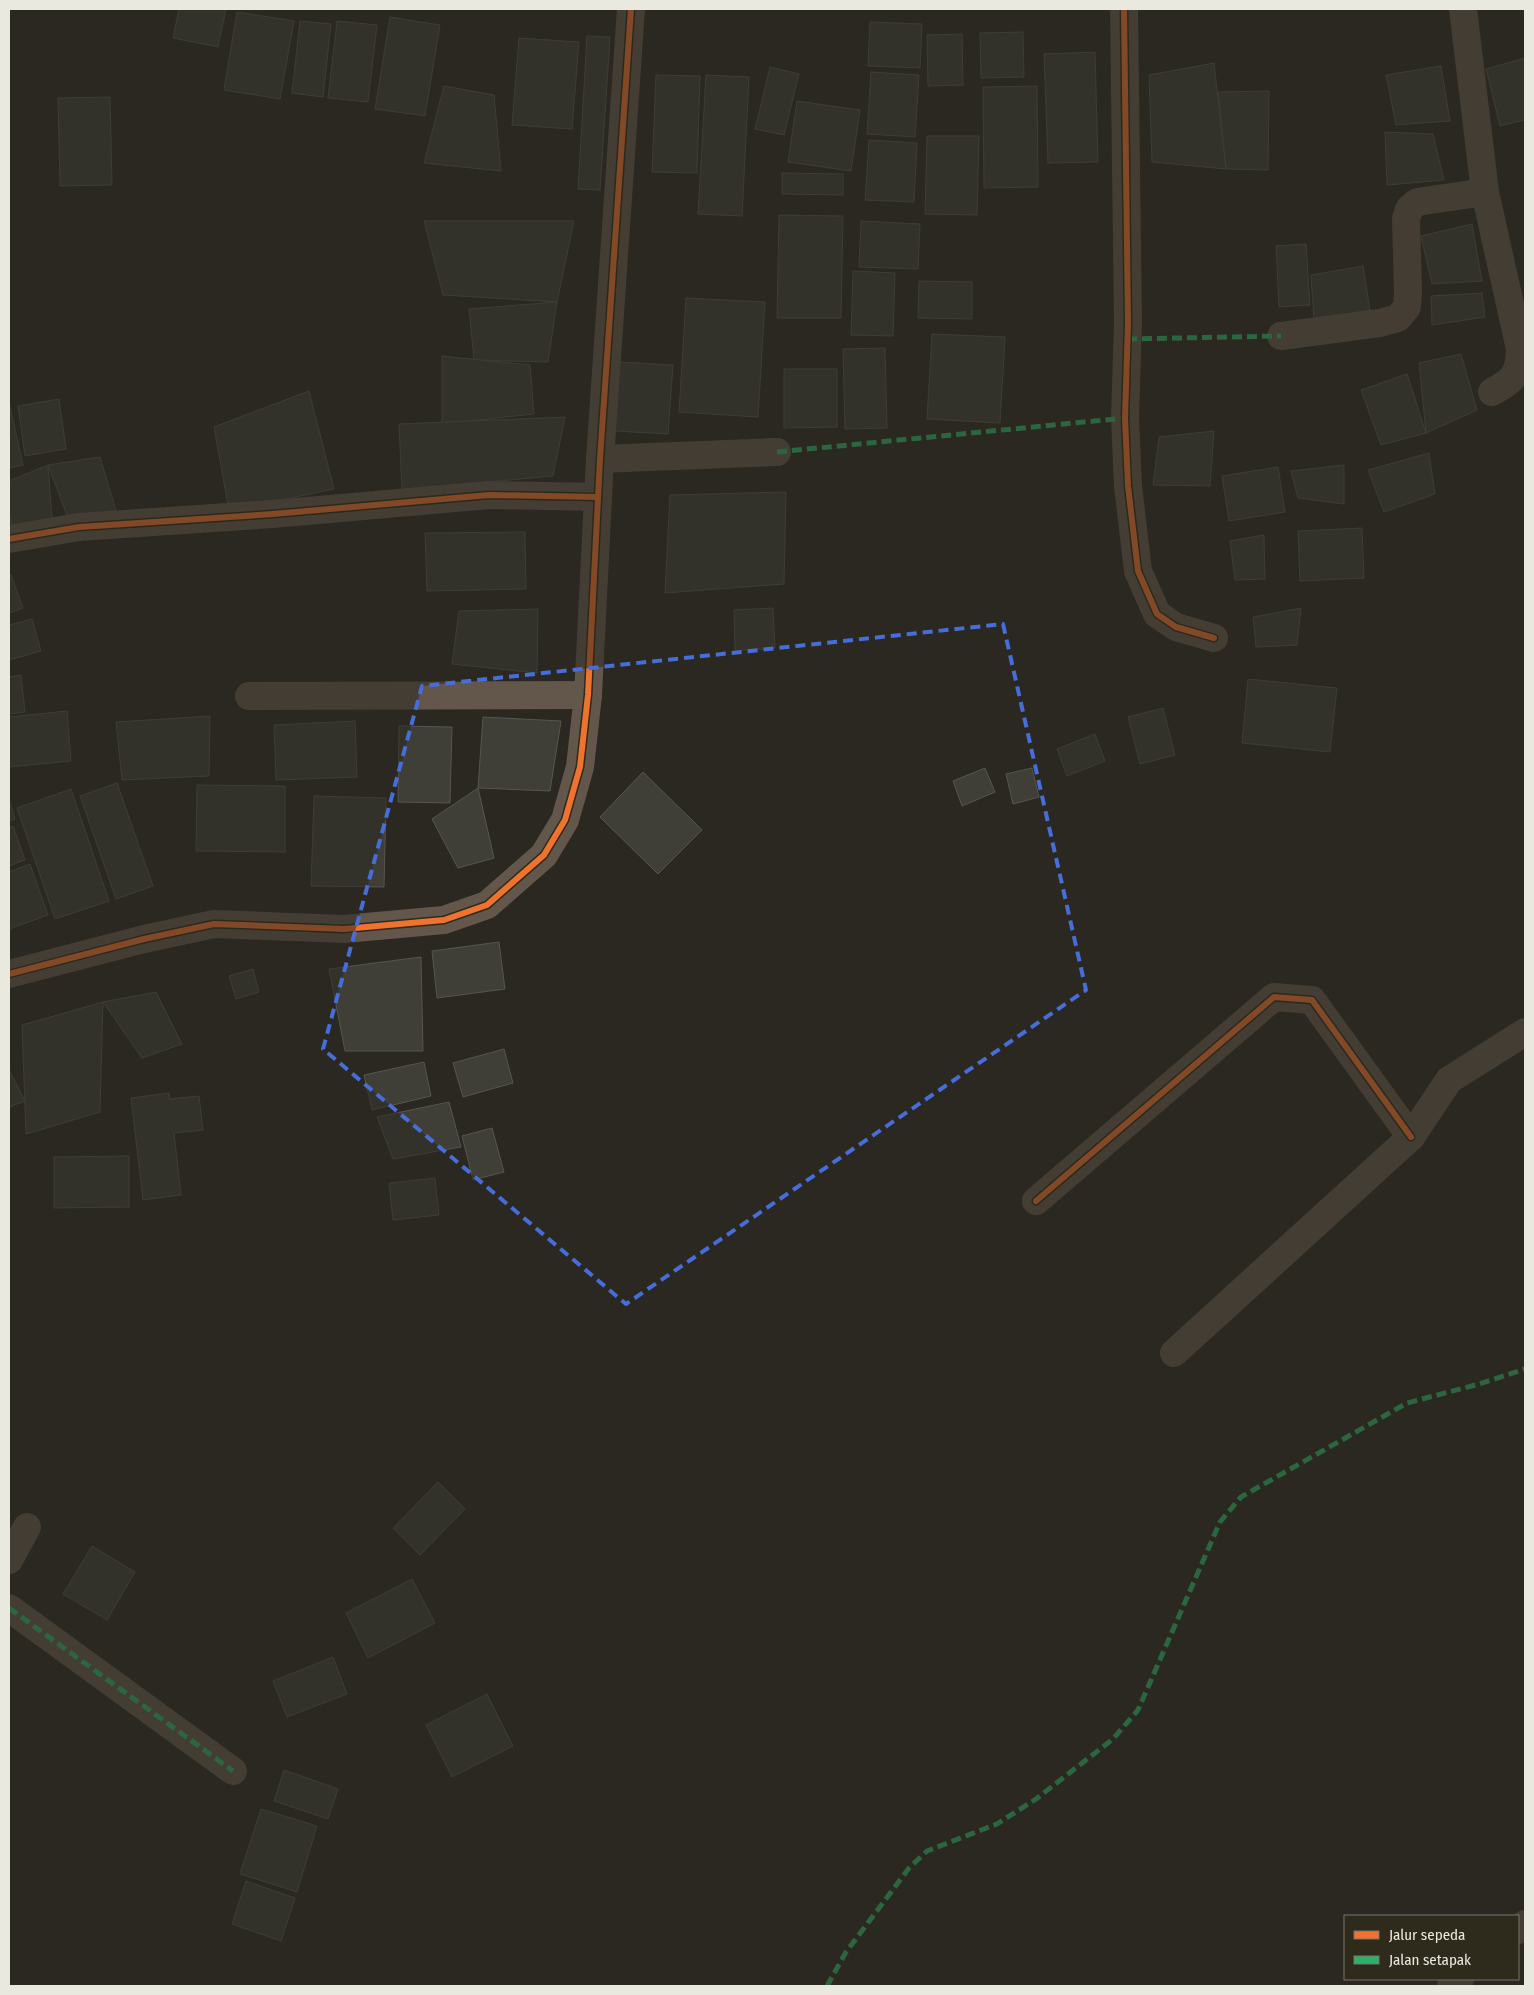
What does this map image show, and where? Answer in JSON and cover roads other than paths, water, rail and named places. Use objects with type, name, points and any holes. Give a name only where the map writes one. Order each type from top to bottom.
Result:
[{"type":"street","points":[[9,974],[144,938],[214,924],[344,929],[444,920],[487,905],[544,855],[564,820],[580,767],[588,695],[600,459],[631,9]]},
{"type":"street","points":[[1124,9],[1128,323],[1125,418],[1128,486],[1138,571],[1157,614],[1176,628],[1214,638]]},
{"type":"street","points":[[1462,9],[1485,192],[1520,349],[1519,365],[1510,382],[1492,392]]},
{"type":"street","points":[[1282,336],[1380,323],[1398,318],[1407,307],[1406,218],[1409,208],[1417,202],[1485,192]]},
{"type":"street","points":[[600,459],[778,452]]},
{"type":"street","points":[[9,539],[79,527],[272,514],[489,495],[598,497]]},
{"type":"street","points":[[249,696],[588,695]]},
{"type":"street","points":[[1036,1200],[1274,997],[1312,1000],[1411,1137]]},
{"type":"street","points":[[1174,1353],[1411,1137],[1449,1080],[1525,1032]]},
{"type":"street","points":[[9,1560],[27,1527]]},
{"type":"street","points":[[9,1608],[233,1771]]}]
